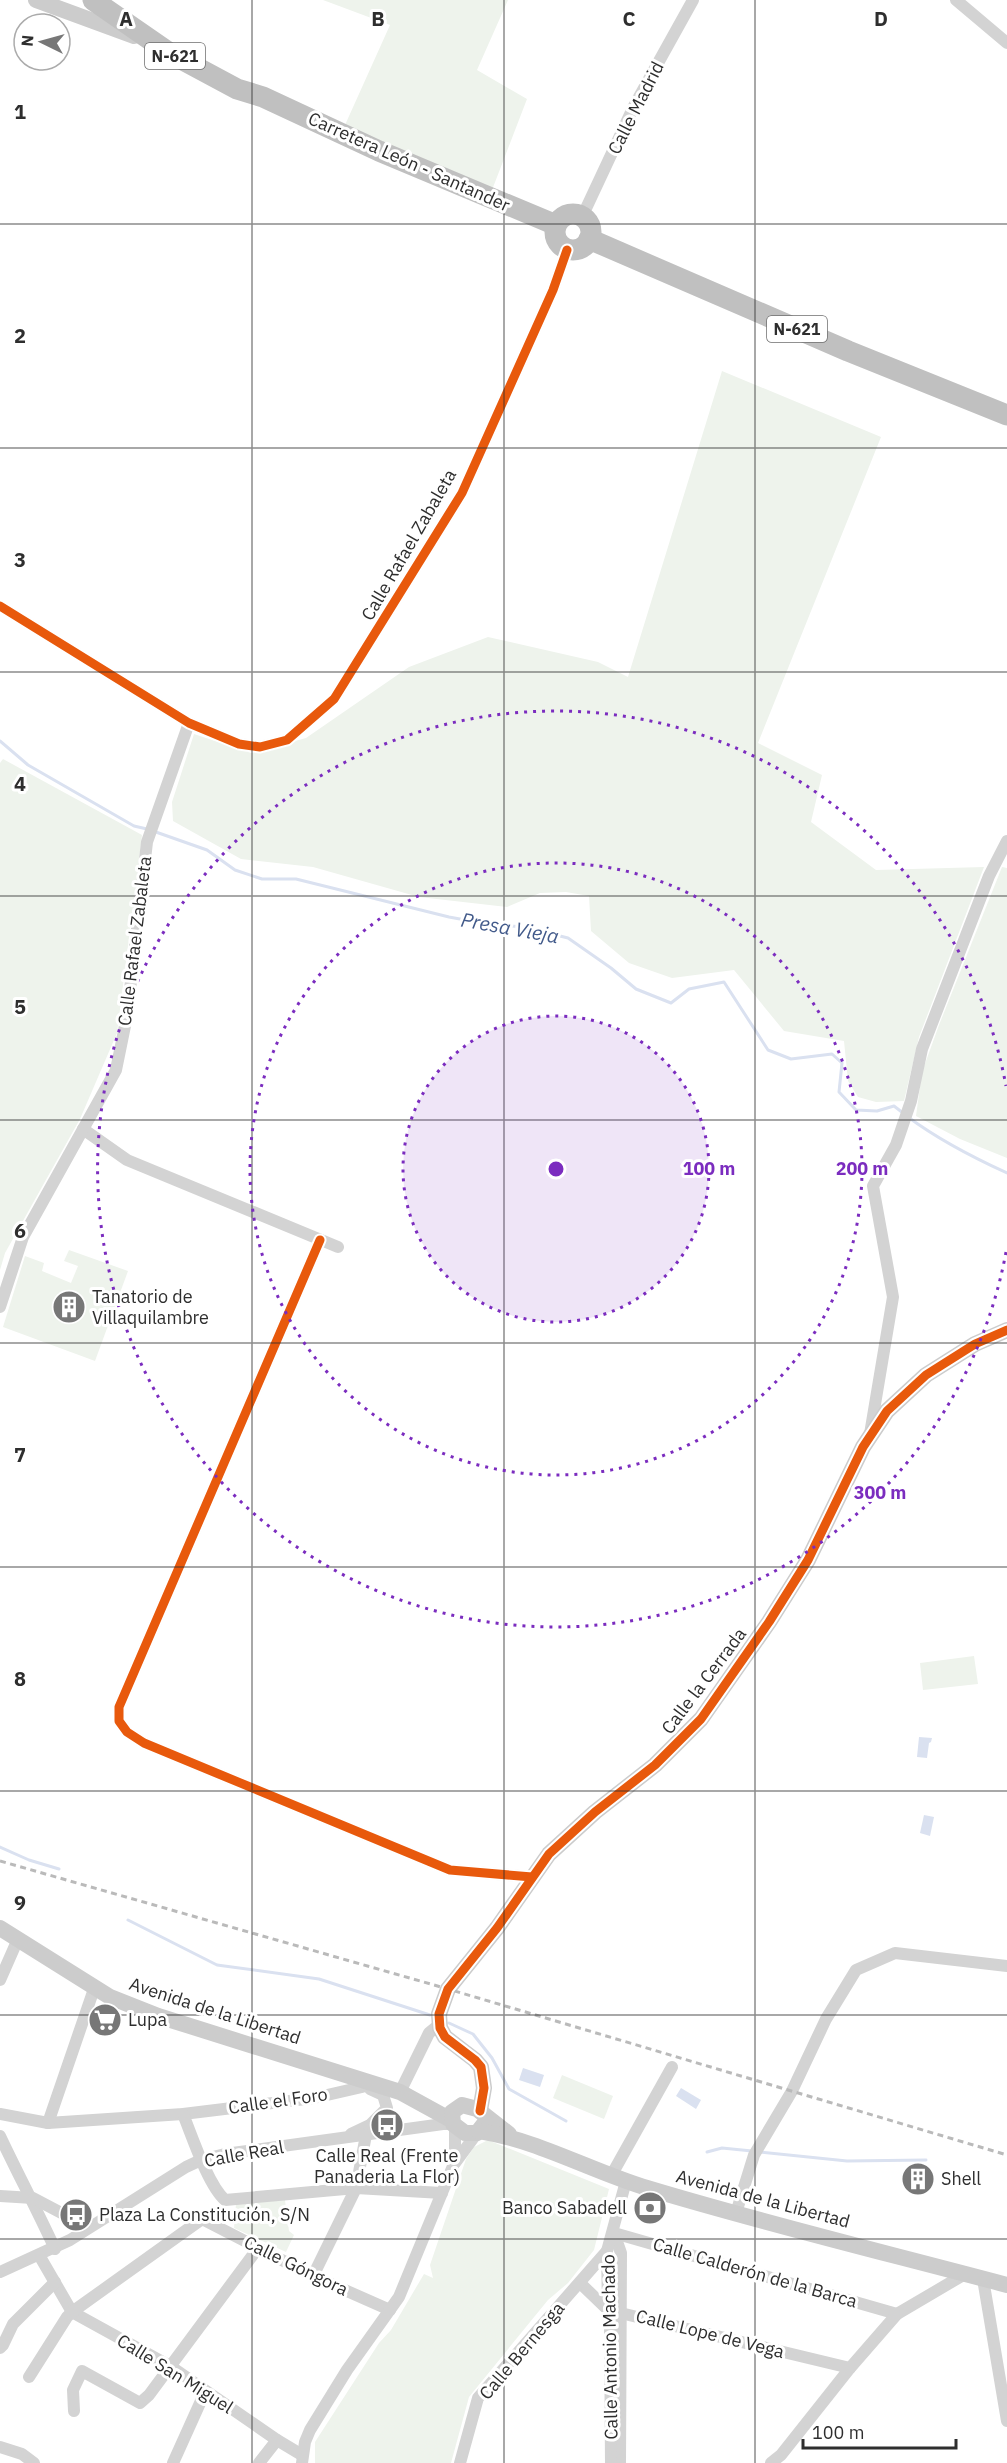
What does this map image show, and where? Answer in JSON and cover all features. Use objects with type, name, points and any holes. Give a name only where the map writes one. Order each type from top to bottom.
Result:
[{"type":"highway","name":"Carretera León - Santander","points":[[100,1],[237,89],[263,97],[448,181],[556,225]]},
{"type":"highway","points":[[570,214],[582,217],[588,222],[591,232],[590,239],[580,249],[567,250],[558,243],[555,235],[556,225],[570,214]]},
{"type":"highway","name":"N-621","points":[[590,239],[848,351],[1007,415]]},
{"type":"street","points":[[36,0],[82,6],[100,1]]},
{"type":"street","name":"Calle Madrid","points":[[582,217],[633,108],[693,0]]},
{"type":"street","points":[[956,0],[1007,43]]},
{"type":"street","points":[[66,5],[178,51]]},
{"type":"street","name":"Calle Rafael Zabaleta","points":[[0,1307],[23,1237],[116,1070],[127,1016],[151,831],[189,723],[239,744],[260,747],[286,740],[334,699],[462,493],[553,290],[567,250]]},
{"type":"street","points":[[0,606],[189,723]]},
{"type":"street","points":[[870,1434],[892,1297],[873,1186],[896,1144],[906,1116],[922,1049],[989,876],[1007,841]]},
{"type":"street","points":[[83,1129],[127,1160],[338,1247]]},
{"type":"street","points":[[320,1240],[119,1707],[118,1721],[127,1732],[144,1743],[450,1870],[532,1877]]},
{"type":"street","name":"Calle la Cerrada","points":[[405,2094],[429,2033],[440,2024],[439,2014],[448,1989],[497,1928],[549,1854],[595,1812],[663,1758],[701,1719],[769,1622],[808,1560],[870,1434],[887,1411],[926,1375],[975,1344],[1007,1330]]},
{"type":"street","name":"Avenida de la Libertad","points":[[0,1928],[94,1989],[158,2016],[328,2069],[369,2087],[405,2094],[512,2138],[619,2178],[736,2213],[1007,2285]]},
{"type":"street","points":[[0,1980],[18,1939]]},
{"type":"street","points":[[736,2213],[757,2152],[792,2091],[826,2019],[856,1970],[895,1953],[1007,1966]]},
{"type":"street","points":[[48,2123],[94,1989]]},
{"type":"street","points":[[440,2024],[445,2037],[475,2060],[483,2076],[455,2149],[453,2166]]},
{"type":"street","name":"Calle Antonio Machado","points":[[611,2463],[607,2251],[614,2233],[619,2178],[672,2067]]},
{"type":"street","name":"Calle el Foro","points":[[0,2114],[48,2123],[183,2114],[314,2098],[369,2087]]},
{"type":"street","name":"Calle Real","points":[[345,2137],[370,2125],[387,2108],[383,2095],[369,2087]]},
{"type":"street","points":[[183,2114],[201,2160],[219,2194],[225,2200],[356,2188],[442,2193]]},
{"type":"street","points":[[302,2459],[305,2442],[321,2412],[399,2297],[453,2166],[467,2119]]},
{"type":"street","name":"Calle Real","points":[[55,2249],[201,2160],[467,2119]]},
{"type":"street","points":[[314,2276],[356,2188],[366,2135]]},
{"type":"street","points":[[0,2136],[22,2182],[33,2198],[55,2249],[0,2272]]},
{"type":"street","points":[[0,2196],[33,2198],[88,2227]]},
{"type":"street","name":"Calle Góngora","points":[[72,2312],[202,2219],[314,2276],[390,2310]]},
{"type":"street","name":"Calle Antonio Machado","points":[[614,2233],[621,2253],[621,2463]]},
{"type":"street","name":"Calle Calderón de la Barca","points":[[614,2233],[897,2314]]},
{"type":"street","points":[[74,2411],[73,2390],[82,2371],[140,2403],[149,2396],[258,2248]]},
{"type":"street","name":"Calle Bernesga","points":[[460,2463],[478,2398],[607,2251]]},
{"type":"street","points":[[29,2377],[72,2312],[39,2255]]},
{"type":"street","points":[[771,2463],[781,2455],[850,2368],[897,2314],[965,2274]]},
{"type":"street","points":[[983,2279],[1007,2421]]},
{"type":"street","points":[[0,2348],[13,2324],[54,2282]]},
{"type":"street","points":[[580,2283],[608,2310]]},
{"type":"street","name":"Calle Lope de Vega","points":[[608,2310],[850,2368]]},
{"type":"street","name":"Calle San Miguel","points":[[72,2312],[170,2366],[302,2459]]},
{"type":"street","points":[[173,2463],[205,2392]]},
{"type":"street","points":[[259,2463],[277,2440]]},
{"type":"street","points":[[0,2447],[22,2454],[34,2463]]},
{"type":"shaded area","points":[[323,0],[508,0],[477,70],[527,99],[492,190],[345,125],[390,25]]},
{"type":"shaded area","points":[[722,371],[881,437],[758,743],[822,775],[811,822],[876,870],[984,867],[919,1037],[904,1101],[876,1102],[858,1097],[848,1081],[844,1041],[784,1031],[734,970],[672,978],[629,963],[591,931],[589,896],[566,892],[540,893],[507,907],[419,897],[313,867],[241,859],[173,821],[172,802],[194,734],[251,753],[306,738],[409,667],[488,637],[598,662],[628,677]]},
{"type":"shaded area","points":[[3,759],[142,835],[117,1033],[80,1119],[5,1253],[0,1270],[0,763]]},
{"type":"shaded area","points":[[1002,867],[1007,868],[1007,1158],[960,1139],[916,1116],[922,1072]]},
{"type":"shaded area","points":[[69,1250],[128,1271],[95,1361],[3,1327],[25,1256],[44,1263],[42,1271],[71,1283],[78,1266],[64,1261]]},
{"type":"shaded area","points":[[974,1656],[978,1684],[923,1690],[920,1663]]},
{"type":"shaded area","points":[[562,2075],[613,2096],[604,2119],[553,2098]]},
{"type":"shaded area","points":[[488,2140],[609,2189],[594,2250],[568,2283],[548,2300],[469,2397],[451,2463],[315,2463],[315,2442],[379,2343],[391,2330],[424,2274],[433,2278],[430,2265],[466,2159],[474,2147]]},
{"type":"shaded area","points":[[285,2200],[289,2231],[294,2235],[286,2252],[234,2228],[236,2204]]},
{"type":"water","points":[[919,1737],[932,1738],[927,1758],[917,1757]]},
{"type":"water","points":[[924,1815],[934,1817],[930,1836],[920,1833]]},
{"type":"water","points":[[523,2068],[544,2075],[540,2087],[519,2080]]},
{"type":"water","points":[[681,2088],[701,2100],[696,2109],[676,2096]]},
{"type":"waterway","name":"Presa Vieja","points":[[0,741],[28,765],[134,826],[147,829]]},
{"type":"waterway","name":"Presa Vieja","points":[[153,831],[207,850],[235,870],[262,879],[296,879],[449,917],[487,924],[524,927],[568,938],[636,989],[671,1003],[689,989],[724,982],[768,1050],[791,1059],[832,1054],[842,1063],[839,1092],[856,1110],[877,1111],[894,1106],[903,1113]]},
{"type":"waterway","name":"Presa Vieja","points":[[908,1117],[956,1148],[1007,1173]]},
{"type":"waterway","points":[[0,1847],[29,1860],[59,1869]]},
{"type":"waterway","points":[[128,1920],[217,1965],[319,1979],[430,2015]]},
{"type":"waterway","points":[[449,2023],[473,2034],[492,2058],[509,2089],[566,2121]]},
{"type":"waterway","points":[[707,2152],[722,2148],[752,2151]]},
{"type":"waterway","points":[[759,2152],[847,2161],[926,2160]]},
{"type":"railway","points":[[0,1861],[448,1989],[1007,2155]]},
{"type":"cycle path","points":[[0,606],[189,723],[239,744],[260,747],[287,740],[334,699],[462,493],[553,290],[567,250]]},
{"type":"cycle path","points":[[320,1240],[119,1707],[119,1721],[127,1732],[144,1743],[450,1870],[532,1877]]},
{"type":"cycle path","points":[[480,2111],[484,2088],[481,2067],[445,2037],[440,2028],[439,2014],[448,1989],[497,1928],[549,1854],[595,1812],[655,1765],[701,1719],[769,1622],[808,1560],[863,1447],[887,1411],[926,1375],[975,1344],[1007,1330]]},
{"type":"place","name":"Tanatorio de Villaquilambre","points":[[69,1307]]},
{"type":"place","name":"Lupa","points":[[105,2020]]},
{"type":"place","name":"Calle Real (Frente Panaderia La Flor)","points":[[387,2125]]},
{"type":"place","name":"Shell","points":[[918,2179]]},
{"type":"place","name":"Banco Sabadell","points":[[650,2208]]},
{"type":"place","name":"Plaza La Constitución, S/N","points":[[76,2215]]}]
